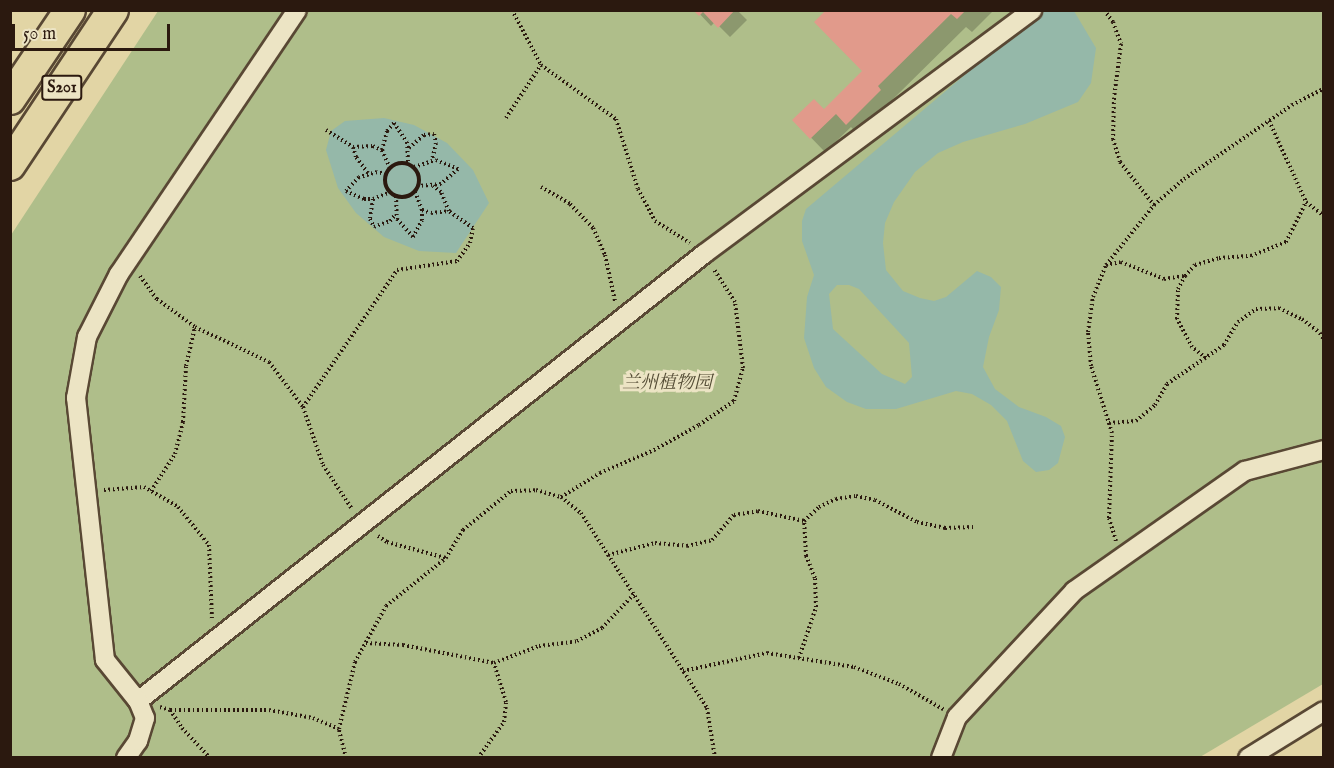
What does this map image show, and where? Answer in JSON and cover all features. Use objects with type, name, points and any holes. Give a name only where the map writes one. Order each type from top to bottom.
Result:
[{"type":"main road","name":"S201","points":[[10,99],[70,10]]},
{"type":"main road","name":"S201","points":[[10,165],[113,10]]},
{"type":"street","points":[[126,758],[138,741],[145,718],[138,701],[105,660],[76,398],[87,337],[128,261],[297,10]]},
{"type":"street","points":[[138,701],[704,254],[1032,10]]},
{"type":"street","points":[[941,758],[957,717],[1074,591],[1245,471],[1323,450]]},
{"type":"street","points":[[1248,758],[1323,711]]},
{"type":"path","points":[[512,10],[541,65],[616,119],[638,189],[655,221],[704,254],[735,302],[743,368],[734,401],[699,425],[663,445],[600,472],[561,497]]},
{"type":"path","points":[[1104,10],[1113,22],[1121,44],[1114,98],[1113,139],[1120,162],[1154,205]]},
{"type":"path","points":[[506,118],[541,65]]},
{"type":"path","points":[[1121,559],[1109,518],[1112,434],[1091,366],[1088,332],[1093,297],[1106,265],[1154,205],[1184,179],[1269,121],[1323,88]]},
{"type":"path","points":[[1269,121],[1306,202],[1323,216]]},
{"type":"path","points":[[390,168],[382,150],[387,131],[394,123],[402,132],[409,148],[408,164]]},
{"type":"path","points":[[326,130],[353,147],[373,146],[382,150]]},
{"type":"path","points":[[409,148],[424,135],[434,134],[436,143],[432,161]]},
{"type":"path","points":[[353,147],[356,157],[368,173]]},
{"type":"path","points":[[414,167],[432,161],[448,163],[458,169],[451,178],[433,186],[418,186]]},
{"type":"path","points":[[398,163],[414,167],[419,176],[415,192],[406,197],[396,196],[390,192],[386,184],[386,174],[390,168],[398,163]]},
{"type":"path","points":[[386,174],[368,173],[359,177],[346,191],[364,199],[373,199],[390,192]]},
{"type":"path","points":[[303,406],[397,270],[457,261],[470,243],[473,228],[449,211],[441,192],[433,186]]},
{"type":"path","points":[[541,187],[570,204],[593,228],[605,255],[614,291],[616,323]]},
{"type":"path","points":[[396,196],[396,214],[403,229],[413,237],[419,229],[422,210],[415,192]]},
{"type":"path","points":[[373,199],[370,219],[374,227],[390,221],[396,214]]},
{"type":"path","points":[[1206,358],[1192,347],[1177,319],[1178,289],[1185,276],[1195,265],[1219,258],[1251,256],[1286,242],[1306,202]]},
{"type":"path","points":[[422,210],[430,213],[449,211]]},
{"type":"path","points":[[128,261],[157,298],[195,327],[269,362],[303,406],[323,465],[361,524],[387,542],[446,558]]},
{"type":"path","points":[[1106,265],[1121,262],[1164,279],[1185,276]]},
{"type":"path","points":[[1109,423],[1136,421],[1155,405],[1167,384],[1224,345],[1238,322],[1246,314],[1267,306],[1279,308],[1302,319],[1320,333],[1323,340]]},
{"type":"path","points":[[151,491],[175,454],[180,433],[186,366],[195,327]]},
{"type":"path","points":[[86,492],[144,487],[178,507],[209,545],[214,640]]},
{"type":"path","points":[[346,758],[339,729],[355,662],[386,606],[446,558],[463,530],[511,491],[536,490],[561,497],[581,513],[706,708],[715,758]]},
{"type":"path","points":[[804,521],[819,507],[836,499],[856,496],[875,500],[917,522],[945,528],[973,527]]},
{"type":"path","points":[[608,555],[655,543],[687,546],[712,540],[734,515],[758,511],[804,521]]},
{"type":"path","points":[[799,658],[816,607],[815,578],[806,556],[804,521]]},
{"type":"path","points":[[366,643],[403,645],[494,663],[539,646],[577,641],[602,628],[634,594]]},
{"type":"path","points":[[683,671],[767,653],[854,667],[899,684],[957,717]]},
{"type":"path","points":[[478,758],[504,722],[506,702],[494,663]]},
{"type":"path","points":[[138,701],[170,710],[269,710],[313,718],[339,729]]},
{"type":"path","points":[[170,710],[182,728],[210,758]]},
{"type":"green space","name":"兰州植物园","points":[[158,11],[1323,11],[1323,684],[1200,757],[11,758],[11,235]]},
{"type":"shaded area","points":[[1046,11],[1074,11],[1096,48],[1091,83],[1078,102],[1025,124],[963,142],[938,153],[915,172],[894,202],[885,223],[883,243],[886,270],[903,291],[920,298],[934,301],[946,297],[977,271],[991,277],[1001,287],[999,310],[989,337],[983,367],[995,389],[1019,407],[1046,417],[1061,426],[1065,437],[1058,463],[1049,470],[1036,472],[1023,461],[1007,421],[991,405],[972,394],[956,391],[896,409],[866,409],[847,402],[826,387],[814,368],[804,338],[807,297],[814,275],[802,241],[802,221],[806,209],[1031,19]],"holes":[[[837,285],[849,285],[859,289],[909,343],[912,377],[905,384],[882,374],[833,329],[829,294]]]},
{"type":"shaded area","points":[[384,118],[414,125],[447,143],[473,170],[489,203],[456,253],[419,251],[384,237],[356,213],[338,188],[326,150],[331,131],[345,121]]},
{"type":"building","points":[[693,10],[735,10],[718,28],[703,12],[699,16]]},
{"type":"building","points":[[826,10],[966,10],[957,19],[951,14],[878,86],[881,90],[846,125],[836,114],[810,139],[792,120],[814,99],[824,109],[862,71],[814,22]]}]
